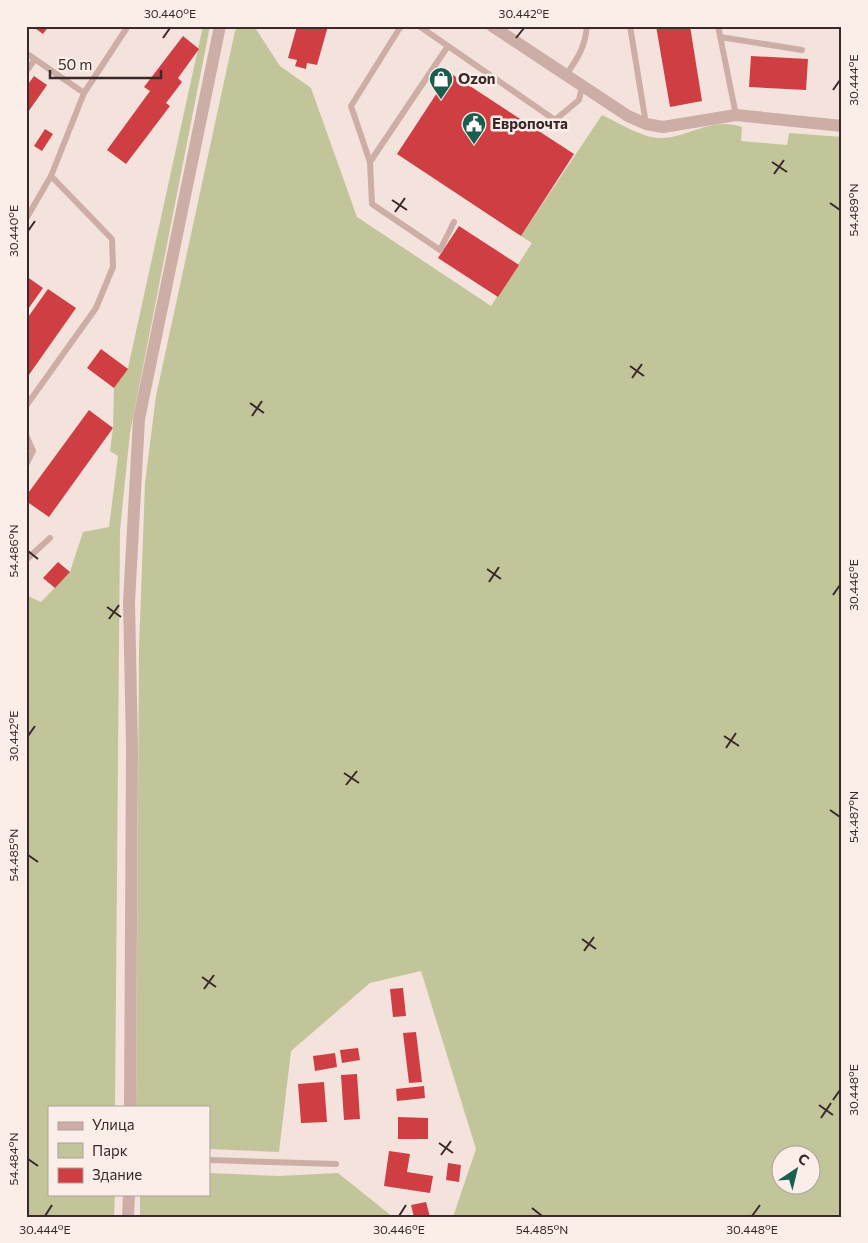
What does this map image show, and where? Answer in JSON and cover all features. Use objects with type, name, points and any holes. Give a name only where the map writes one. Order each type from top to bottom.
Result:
[{"type":"street","points":[[130,1106],[132,747],[130,602],[139,419],[220,26]]},
{"type":"street","points":[[492,26],[628,116],[646,124],[663,126],[736,115],[842,126]]},
{"type":"street","points":[[128,1217],[129,1196]]},
{"type":"lane","points":[[26,219],[51,176],[84,93],[128,26]]},
{"type":"lane","points":[[401,26],[351,106],[370,162],[372,204],[440,250],[454,222]]},
{"type":"lane","points":[[419,26],[555,120],[579,100],[582,86]]},
{"type":"lane","points":[[566,75],[581,54],[585,43],[587,26]]},
{"type":"lane","points":[[630,26],[646,124]]},
{"type":"lane","points":[[718,26],[736,115]]},
{"type":"lane","points":[[720,37],[802,50]]},
{"type":"lane","points":[[370,162],[448,46]]},
{"type":"lane","points":[[26,54],[84,93]]},
{"type":"lane","points":[[26,72],[35,59]]},
{"type":"lane","points":[[26,406],[96,308],[113,267],[112,239],[51,176]]},
{"type":"lane","points":[[26,435],[33,452],[26,465]]},
{"type":"lane","points":[[26,560],[50,538]]},
{"type":"lane","points":[[210,1160],[336,1164]]},
{"type":"green space","points":[[203,26],[210,26],[130,433],[120,530],[115,1106],[48,1106],[48,1196],[115,1196],[114,1217],[26,1217],[26,595],[41,602],[70,572],[83,532],[109,527],[118,456],[110,451],[113,428],[114,388],[128,368]]},
{"type":"green space","points":[[239,26],[254,26],[280,66],[311,88],[357,217],[491,306],[532,243],[521,236],[602,115],[638,133],[659,138],[679,135],[720,124],[742,127],[741,141],[787,145],[789,133],[842,137],[842,1217],[453,1217],[476,1149],[421,971],[370,983],[291,1051],[279,1152],[210,1149],[210,1106],[136,1106],[139,650],[145,483],[156,396],[235,31]]},
{"type":"green space","points":[[210,1173],[279,1176],[338,1173],[393,1217],[140,1217],[140,1196],[210,1196]]},
{"type":"building","points":[[32,26],[49,26],[43,34]]},
{"type":"building","points":[[297,26],[328,26],[317,65],[307,63],[306,69],[295,66],[297,60],[288,58]]},
{"type":"building","points":[[656,26],[690,26],[702,101],[670,107]]},
{"type":"building","points":[[183,36],[199,49],[178,78],[182,82],[166,103],[170,106],[126,164],[107,150],[150,91],[144,87]]},
{"type":"building","points":[[751,56],[808,59],[806,90],[749,87]]},
{"type":"building","points":[[450,73],[574,154],[521,236],[397,154]]},
{"type":"building","points":[[34,76],[47,85],[26,115],[26,87]]},
{"type":"building","points":[[45,129],[53,134],[42,151],[34,146]]},
{"type":"building","points":[[459,226],[519,265],[498,297],[438,258]]},
{"type":"building","points":[[26,276],[43,288],[26,312]]},
{"type":"building","points":[[48,289],[76,308],[26,379],[26,320]]},
{"type":"building","points":[[101,349],[128,369],[114,388],[87,368]]},
{"type":"building","points":[[89,410],[113,428],[49,517],[26,501],[26,496]]},
{"type":"building","points":[[58,562],[70,572],[55,588],[43,578]]},
{"type":"building","points":[[403,988],[406,1016],[393,1017],[390,989]]},
{"type":"building","points":[[416,1032],[422,1082],[409,1083],[403,1033]]},
{"type":"building","points":[[358,1048],[360,1060],[342,1063],[340,1050]]},
{"type":"building","points":[[335,1053],[337,1067],[315,1071],[313,1056]]},
{"type":"building","points":[[357,1074],[360,1119],[344,1120],[341,1075]]},
{"type":"building","points":[[324,1082],[327,1122],[301,1123],[298,1084]]},
{"type":"building","points":[[424,1086],[425,1098],[397,1101],[396,1089]]},
{"type":"building","points":[[398,1117],[428,1118],[428,1139],[398,1139]]},
{"type":"building","points":[[389,1151],[410,1154],[407,1172],[433,1176],[430,1193],[384,1186]]},
{"type":"building","points":[[448,1163],[461,1165],[459,1182],[446,1180]]},
{"type":"building","points":[[426,1202],[430,1217],[414,1217],[411,1205]]},
{"type":"place","name":"Ozon","points":[[441,100]]},
{"type":"place","name":"Европочта","points":[[474,145]]}]
